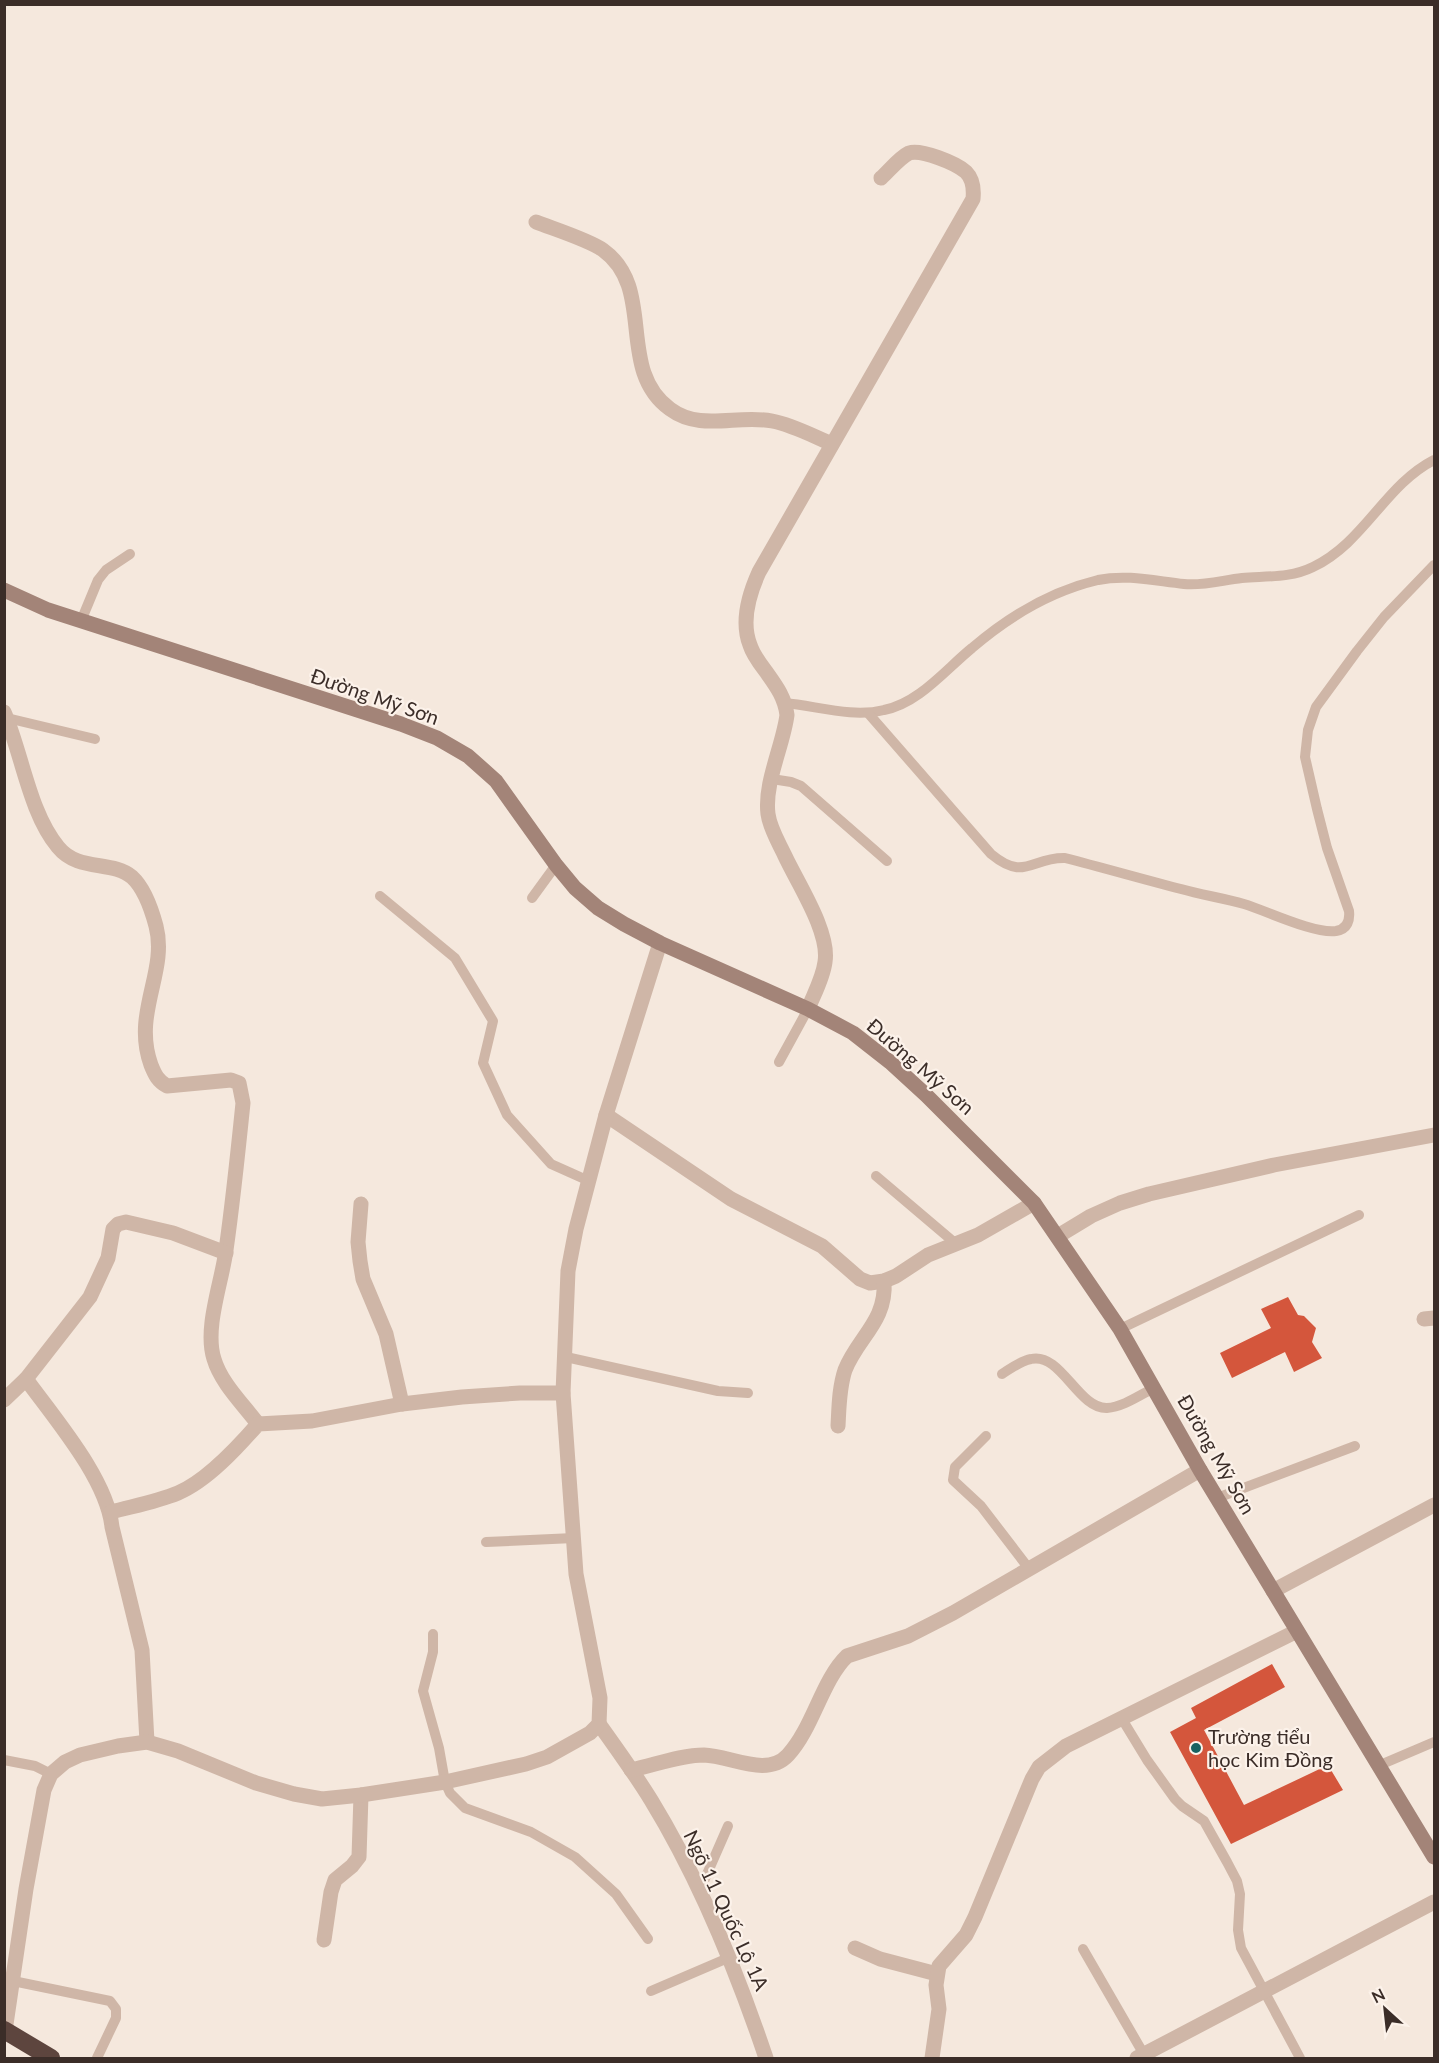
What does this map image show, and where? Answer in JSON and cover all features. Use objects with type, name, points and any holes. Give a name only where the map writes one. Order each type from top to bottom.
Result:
[{"type":"highway","points":[[5,2030],[51,2058]]},
{"type":"street","points":[[808,1009],[822,975],[826,960],[825,947],[814,912],[771,828],[768,801],[786,728],[787,715],[785,703],[750,646],[746,630],[750,591],[759,572],[973,199],[972,183],[966,172],[922,152],[912,152],[906,155],[881,178]]},
{"type":"street","points":[[536,222],[602,249],[620,267],[636,315],[639,362],[647,382],[658,399],[670,410],[700,422],[736,419],[774,421],[832,444]]},
{"type":"street","name":"Đường Mỹ Sơn","points":[[4,590],[48,610],[402,724],[437,738],[468,756],[496,781],[556,865],[575,888],[598,908],[660,943],[808,1009],[853,1033],[890,1062],[999,1165],[1034,1203],[1058,1236],[1120,1329],[1273,1592],[1432,1847]]},
{"type":"street","points":[[6,715],[39,813],[47,832],[58,848],[77,861],[120,871],[132,878],[149,908],[159,943],[144,1027],[149,1058],[156,1076],[167,1086],[231,1080],[240,1083],[243,1103],[226,1253],[212,1328],[211,1347],[214,1361],[222,1377],[258,1424]]},
{"type":"street","points":[[5,2030],[44,1790],[51,1774],[65,1762],[80,1755],[147,1742],[178,1750],[256,1783],[322,1799],[445,1782],[526,1764],[547,1757],[590,1733],[599,1724],[600,1698],[580,1598],[563,1393],[568,1271],[588,1181],[606,1116],[660,943]]},
{"type":"street","points":[[606,1116],[731,1199],[822,1246],[860,1279],[870,1283],[897,1276],[928,1255],[978,1235],[1034,1203]]},
{"type":"street","points":[[1058,1236],[1091,1216],[1120,1203],[1149,1194],[1274,1165],[1434,1135]]},
{"type":"street","points":[[361,1204],[358,1242],[362,1270],[386,1334],[402,1404]]},
{"type":"street","points":[[4,1400],[26,1379],[90,1297],[108,1258],[113,1229],[118,1224],[126,1222],[173,1233],[226,1253]]},
{"type":"street","points":[[838,1426],[842,1380],[847,1367],[881,1310],[885,1296],[884,1281]]},
{"type":"street","points":[[26,1379],[96,1478],[111,1512],[112,1527],[142,1650],[147,1742]]},
{"type":"street","points":[[111,1512],[179,1492],[241,1444],[258,1424],[312,1421],[402,1404],[520,1393],[563,1393]]},
{"type":"street","points":[[632,1770],[688,1756],[703,1755],[723,1757],[764,1767],[772,1766],[789,1754],[817,1708],[839,1663],[847,1656],[908,1636],[1030,1570],[1200,1470]]},
{"type":"street","points":[[1273,1592],[1434,1505]]},
{"type":"street","points":[[932,2058],[939,2009],[936,1985],[939,1966],[966,1935],[1039,1767],[1066,1746],[1297,1631]]},
{"type":"street","name":"Ngõ 11 Quốc Lộ 1A","points":[[599,1724],[651,1800],[700,1890],[748,2005],[766,2058]]},
{"type":"street","points":[[324,1940],[335,1880],[359,1857],[361,1795]]},
{"type":"street","points":[[1143,2057],[1434,1902]]},
{"type":"street","points":[[855,1948],[880,1959],[937,1974]]},
{"type":"lane","points":[[785,703],[868,713],[898,706],[911,699],[973,646],[1013,618],[1074,587],[1101,580],[1123,577],[1201,584],[1300,573],[1334,555],[1359,532],[1398,487],[1417,469],[1434,460]]},
{"type":"lane","points":[[81,621],[98,580],[106,570],[130,554]]},
{"type":"lane","points":[[868,713],[991,854],[1003,864],[1013,868],[1026,868],[1054,858],[1065,858],[1242,903],[1306,925],[1340,931],[1350,919],[1349,911],[1327,848],[1305,757],[1308,730],[1317,708],[1364,643],[1384,617],[1434,565]]},
{"type":"lane","points":[[6,715],[95,739]]},
{"type":"lane","points":[[772,778],[801,786],[887,861]]},
{"type":"lane","points":[[532,898],[556,865]]},
{"type":"lane","points":[[380,897],[455,958],[493,1021],[483,1064],[507,1115],[551,1164],[588,1181]]},
{"type":"lane","points":[[779,1062],[808,1009]]},
{"type":"lane","points":[[876,1176],[956,1243]]},
{"type":"lane","points":[[1120,1329],[1359,1215]]},
{"type":"lane","points":[[566,1357],[718,1391],[748,1393]]},
{"type":"lane","points":[[1002,1374],[1032,1358],[1049,1361],[1091,1402],[1100,1407],[1118,1405],[1154,1388]]},
{"type":"lane","points":[[986,1436],[955,1467],[953,1480],[981,1506],[1030,1570]]},
{"type":"lane","points":[[1217,1498],[1355,1446]]},
{"type":"lane","points":[[486,1542],[574,1538]]},
{"type":"lane","points":[[433,1634],[434,1652],[423,1691],[439,1748],[445,1782],[450,1793],[465,1808],[531,1832],[575,1857],[616,1894],[648,1939]]},
{"type":"lane","points":[[1122,1719],[1147,1760],[1176,1799],[1204,1821],[1237,1881],[1240,1894],[1238,1930],[1241,1948],[1300,2058]]},
{"type":"lane","points":[[1380,1765],[1434,1742]]},
{"type":"lane","points":[[4,1760],[35,1766],[51,1774]]},
{"type":"lane","points":[[700,1890],[728,1826]]},
{"type":"lane","points":[[1083,1949],[1143,2057]]},
{"type":"lane","points":[[651,1991],[728,1958]]},
{"type":"lane","points":[[13,1981],[110,2001],[116,2009],[116,2018],[97,2058]]},
{"type":"building","points":[[1288,1297],[1298,1315],[1304,1316],[1316,1328],[1312,1342],[1322,1358],[1294,1372],[1285,1352],[1232,1378],[1220,1353],[1271,1328],[1261,1309]]},
{"type":"building","name":"Trường tiểu học Kim Đồng","points":[[1272,1664],[1285,1687],[1204,1730],[1244,1805],[1328,1765],[1343,1790],[1231,1844],[1170,1732],[1196,1718],[1191,1708]]},
{"type":"place","name":"Trường tiểu học Kim Đồng","points":[[1196,1748]]}]
